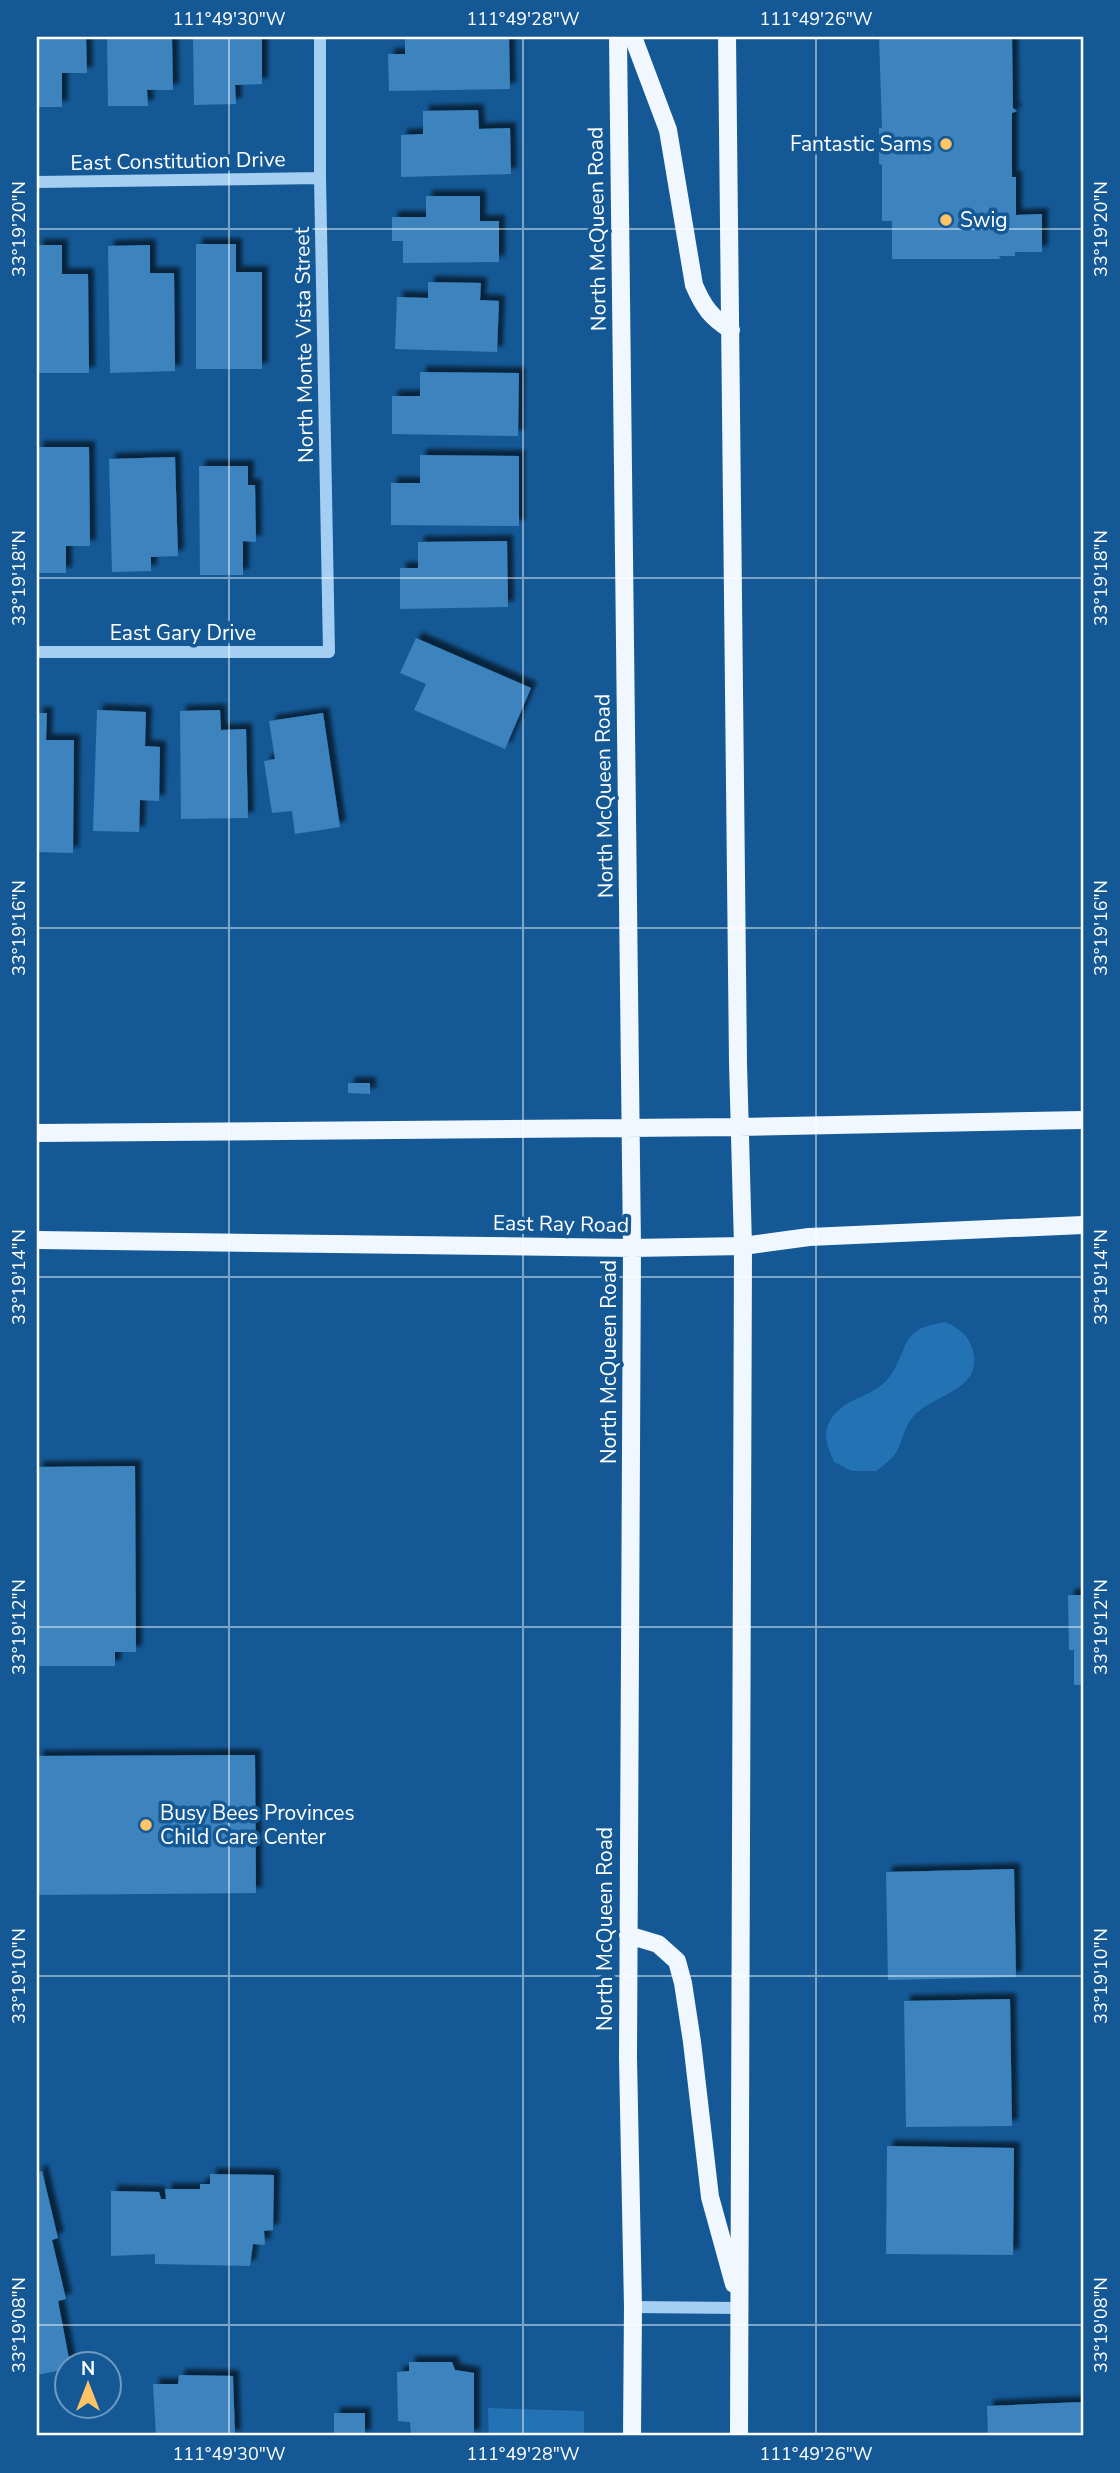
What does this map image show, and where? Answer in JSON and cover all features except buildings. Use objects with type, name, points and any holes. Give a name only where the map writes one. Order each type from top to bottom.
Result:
[{"type":"main road","name":"North McQueen Road","points":[[618,37],[632,1248],[628,1935],[632,2436]]},
{"type":"main road","points":[[633,37],[668,130],[694,285],[712,318],[732,330]]},
{"type":"main road","points":[[727,37],[739,1127],[743,1246],[739,2436]]},
{"type":"main road","points":[[37,1133],[630,1129],[1083,1120]]},
{"type":"main road","name":"East Ray Road","points":[[37,1240],[632,1248],[743,1246],[808,1237],[1083,1225]]},
{"type":"main road","points":[[628,1935],[658,1944],[677,1961],[692,2042],[710,2197],[740,2308]]},
{"type":"street","name":"North Monte Vista Street","points":[[320,37],[329,652]]},
{"type":"street","name":"East Constitution Drive","points":[[37,182],[320,178]]},
{"type":"street","name":"East Gary Drive","points":[[37,652],[329,652]]},
{"type":"street","points":[[633,2307],[740,2308]]},
{"type":"shaded area","points":[[945,1322],[966,1337],[973,1351],[974,1365],[963,1384],[920,1410],[912,1418],[896,1453],[876,1471],[852,1471],[834,1462],[826,1436],[835,1414],[886,1381],[914,1333]]},
{"type":"shaded area","points":[[488,2408],[584,2411],[584,2436],[489,2436]]},
{"type":"place","name":"Fantastic Sams","points":[[946,144]]},
{"type":"place","name":"Swig","points":[[946,220]]},
{"type":"place","name":"Busy Bees Provinces Child Care Center","points":[[146,1825]]}]
